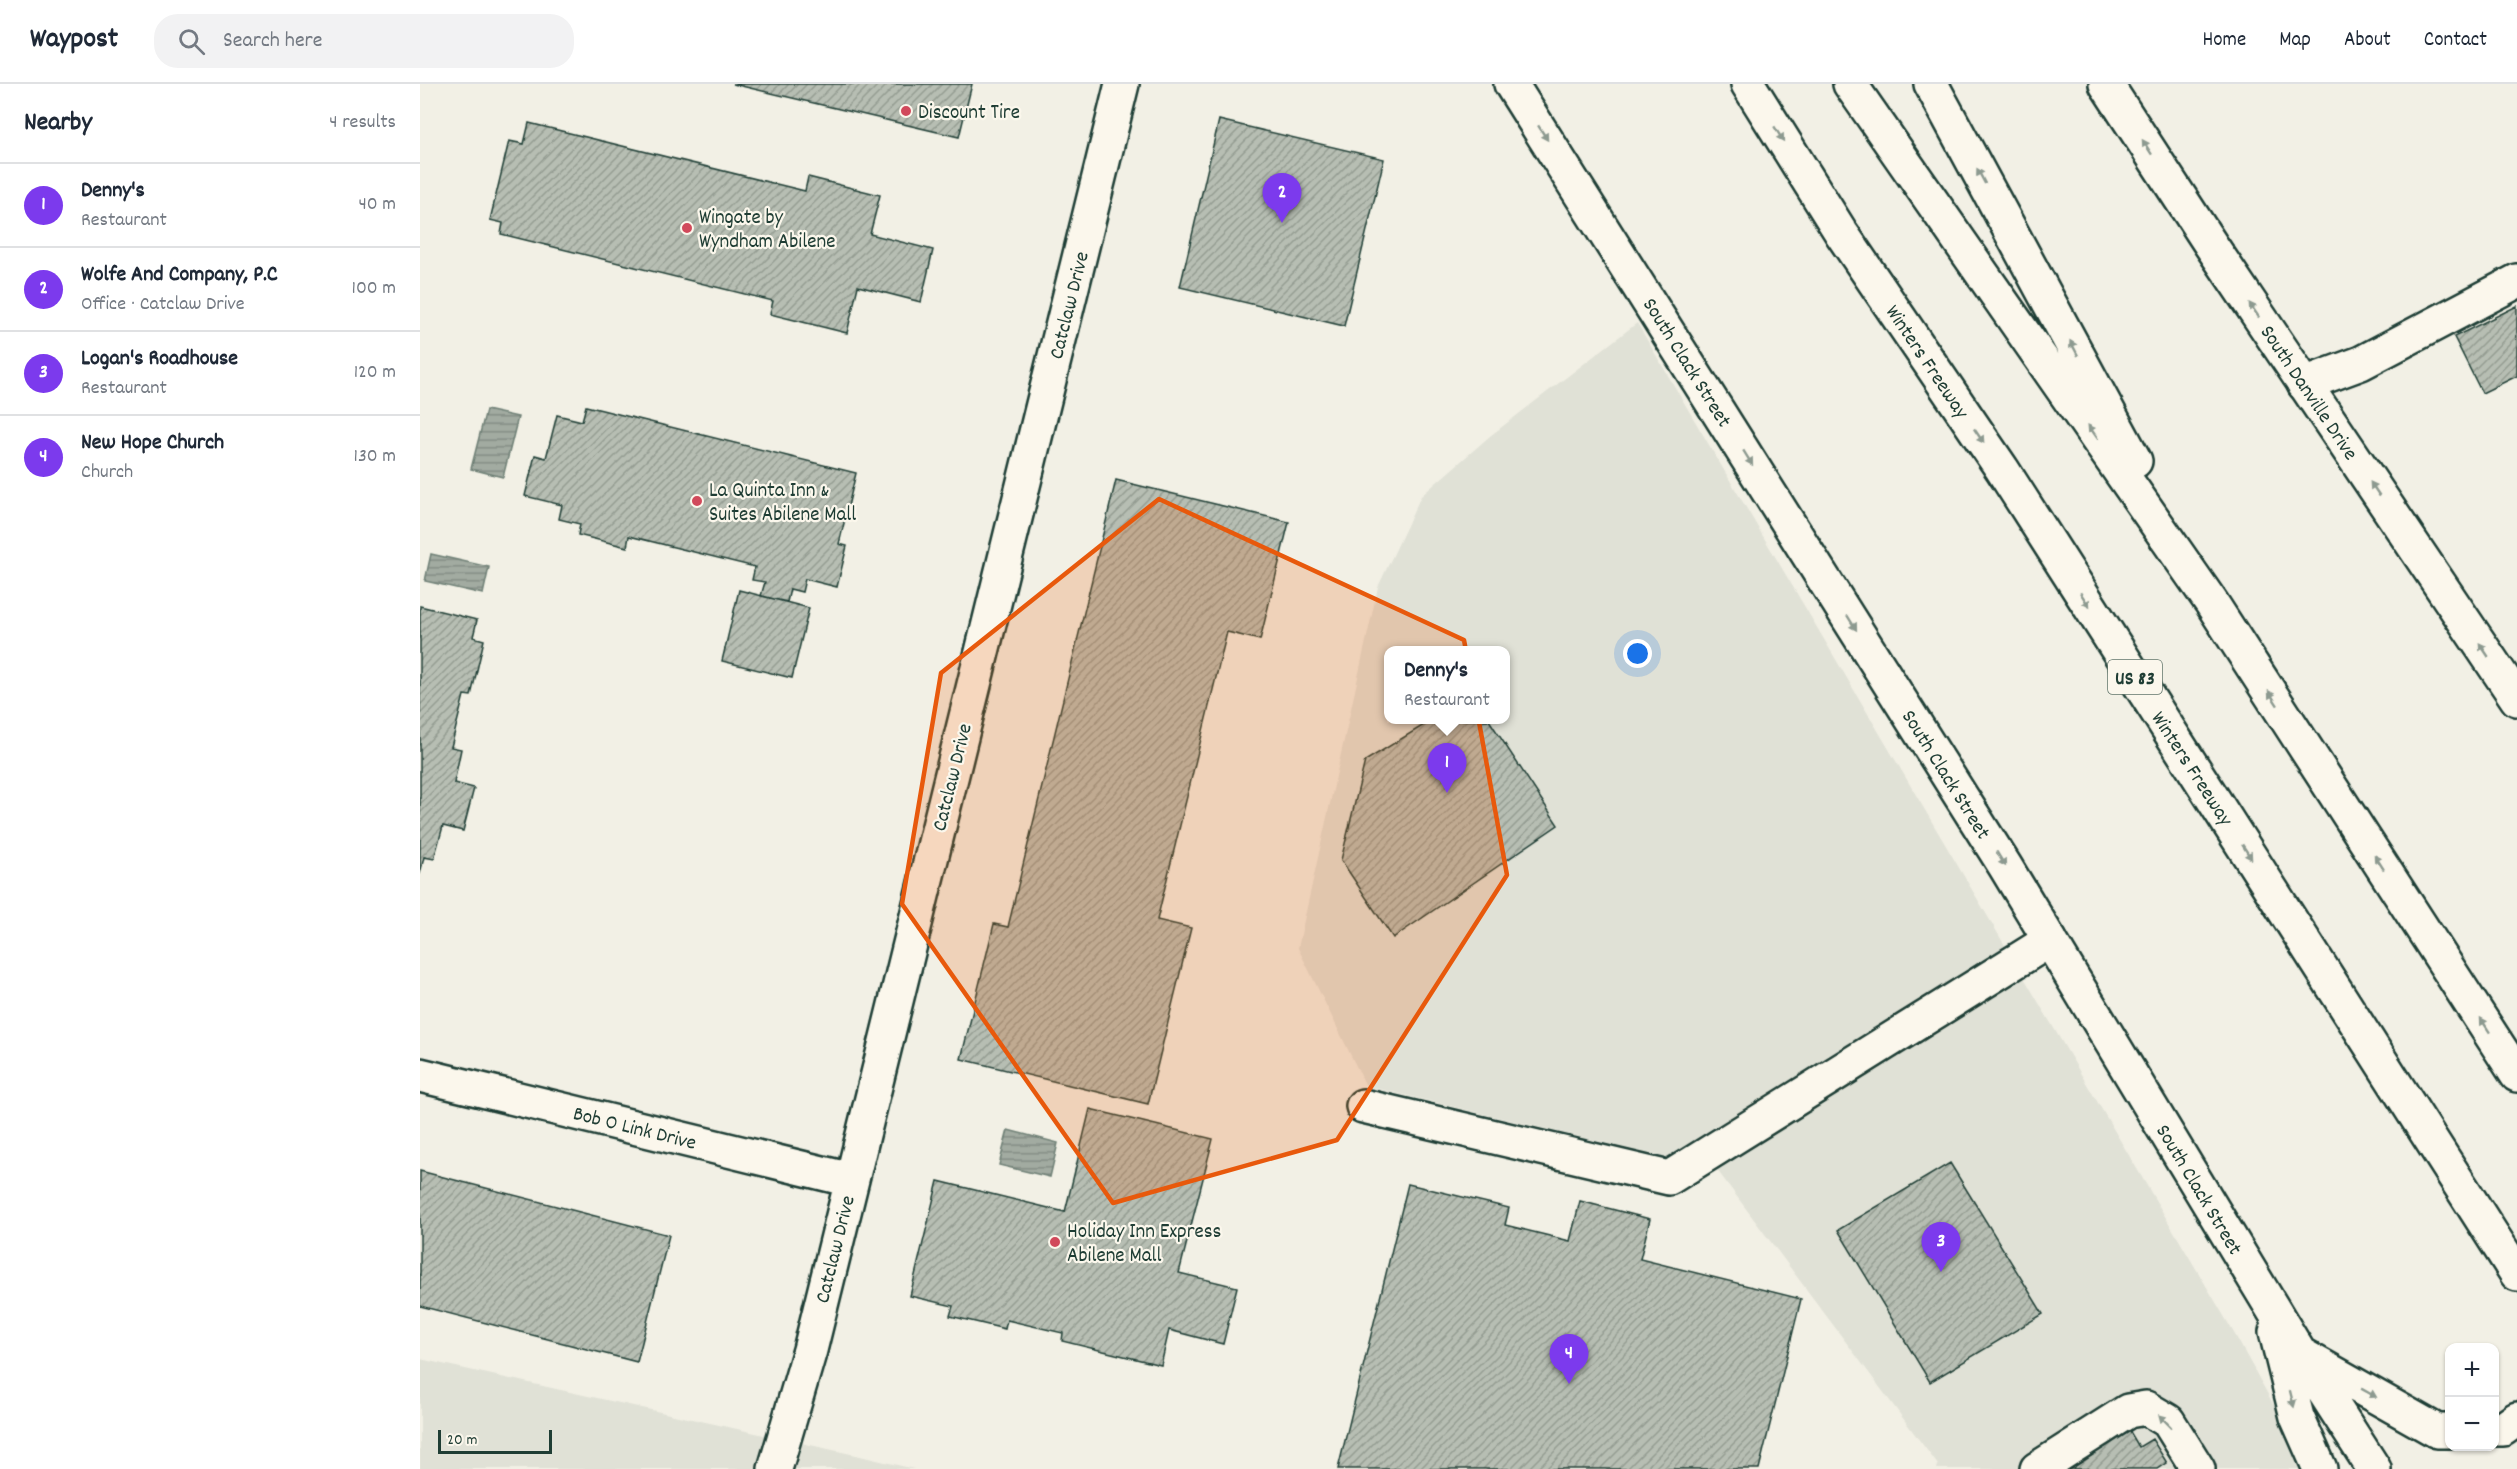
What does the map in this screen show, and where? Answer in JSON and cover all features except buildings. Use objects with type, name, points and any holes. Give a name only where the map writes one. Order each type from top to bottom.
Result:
[{"type":"main road","name":"Catclaw Drive","points":[[775,1469],[797,1400],[1122,84]]},
{"type":"main road","name":"South Clack Street","points":[[1511,84],[2050,940],[2300,1354],[2374,1469]]},
{"type":"main road","name":"Winters Freeway","points":[[1748,84],[1842,234],[2002,469],[2517,1274]]},
{"type":"main road","points":[[1850,84],[2211,602],[2517,1074]]},
{"type":"main road","points":[[1931,84],[2211,602]]},
{"type":"main road","name":"South Danville Drive","points":[[2106,84],[2304,384],[2517,699]]},
{"type":"main road","points":[[2304,384],[2361,363],[2517,281]]},
{"type":"main road","points":[[1363,1106],[1669,1178],[2050,940]]},
{"type":"main road","name":"Bob O Link Drive","points":[[420,1074],[851,1180]]},
{"type":"main road","points":[[2268,1301],[2297,1417],[2319,1469]]},
{"type":"main road","points":[[2300,1354],[2437,1431],[2445,1431]]},
{"type":"main road","points":[[2037,1469],[2128,1410],[2146,1408],[2168,1421],[2198,1469]]},
{"type":"main road","points":[[2499,1429],[2503,1429],[2517,1419]]},
{"type":"highlighted area","points":[[1159,499],[1464,640],[1507,875],[1337,1140],[1113,1203],[902,904],[941,673]]},
{"type":"shaded area","points":[[1637,323],[2234,1333],[2309,1469],[1937,1469],[1938,1465],[1717,1170],[1366,1086],[1298,948],[1378,587],[1421,496],[1490,436]]},
{"type":"shaded area","points":[[486,410],[518,417],[503,477],[471,469]]},
{"type":"shaded area","points":[[431,554],[489,567],[483,594],[425,581]]},
{"type":"shaded area","points":[[1008,1130],[1058,1143],[1050,1177],[999,1165]]},
{"type":"shaded area","points":[[420,1359],[860,1456],[914,1469],[420,1469]]},
{"type":"place","name":"Discount Tire","points":[[906,111]]},
{"type":"place","name":"Wolfe And Company, P.C","points":[[1282,223]]},
{"type":"place","name":"Wingate by Wyndham Abilene","points":[[687,228]]},
{"type":"place","name":"La Quinta Inn & Suites Abilene Mall","points":[[697,501]]},
{"type":"place","name":"Denny's","points":[[1447,793]]},
{"type":"place","name":"Holiday Inn Express Abilene Mall","points":[[1055,1242]]},
{"type":"place","name":"Logan's Roadhouse","points":[[1941,1272]]},
{"type":"place","name":"New Hope Church","points":[[1569,1384]]}]
